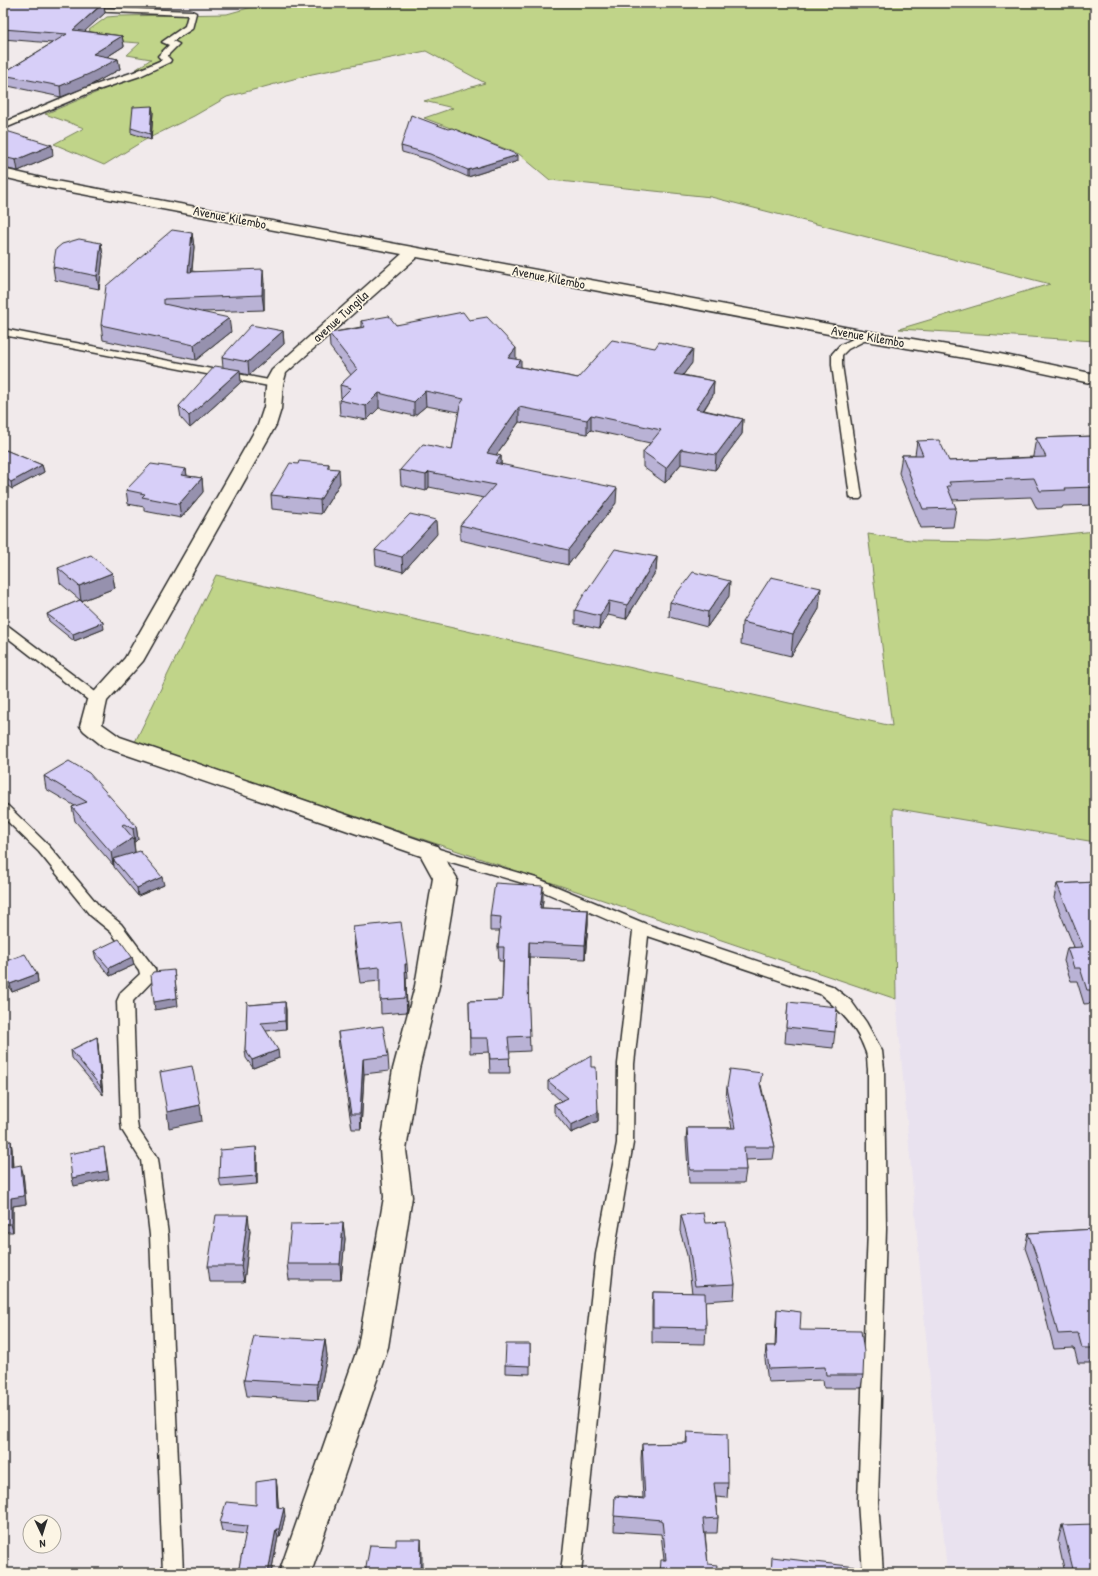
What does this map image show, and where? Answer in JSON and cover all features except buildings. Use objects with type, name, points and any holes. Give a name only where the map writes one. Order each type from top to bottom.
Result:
[{"type":"street","name":"Avenue Kilembo","points":[[3,173],[50,184],[866,336],[1000,359],[1095,379]]},
{"type":"street","name":"avenue Tungila","points":[[274,384],[276,376],[280,370],[413,252]]},
{"type":"street","points":[[274,384],[274,407],[267,425],[171,597],[133,661],[96,700],[91,726],[112,742],[429,851],[445,878],[427,986],[406,1069],[393,1150],[398,1197],[373,1347],[295,1573]]},
{"type":"lane","points":[[3,126],[86,92],[137,74],[167,60],[162,56],[175,44],[166,42],[189,27],[192,13],[80,8]]},
{"type":"lane","points":[[3,332],[274,384]]},
{"type":"lane","points":[[856,498],[837,365],[837,354],[844,347],[866,336]]},
{"type":"lane","points":[[3,628],[96,700]]},
{"type":"lane","points":[[3,810],[44,849],[95,911],[116,928],[147,969],[148,975],[127,996],[126,1001],[129,1122],[130,1130],[149,1159],[159,1235],[173,1573]]},
{"type":"lane","points":[[429,851],[531,881],[641,928],[826,990],[845,1005],[860,1026],[874,1051],[876,1069],[877,1229],[868,1502],[873,1573]]},
{"type":"lane","points":[[571,1573],[605,1254],[625,1143],[626,1064],[641,928]]},
{"type":"shaded area","points":[[893,808],[1095,836],[1095,1573],[947,1573],[896,999]]},
{"type":"green space","points":[[266,3],[1095,3],[1095,341],[899,329],[1050,284],[711,197],[550,180],[519,154],[424,118],[453,108],[424,101],[485,83],[426,51],[312,74],[227,97],[194,116],[143,141],[104,165],[54,144],[84,128],[45,114],[112,86],[151,59],[127,55],[140,43],[98,40],[89,30],[107,17],[227,14]]},
{"type":"green space","points":[[1095,531],[1095,842],[893,808],[896,999],[135,742],[216,575],[892,726],[868,534],[917,541],[989,542]]}]
